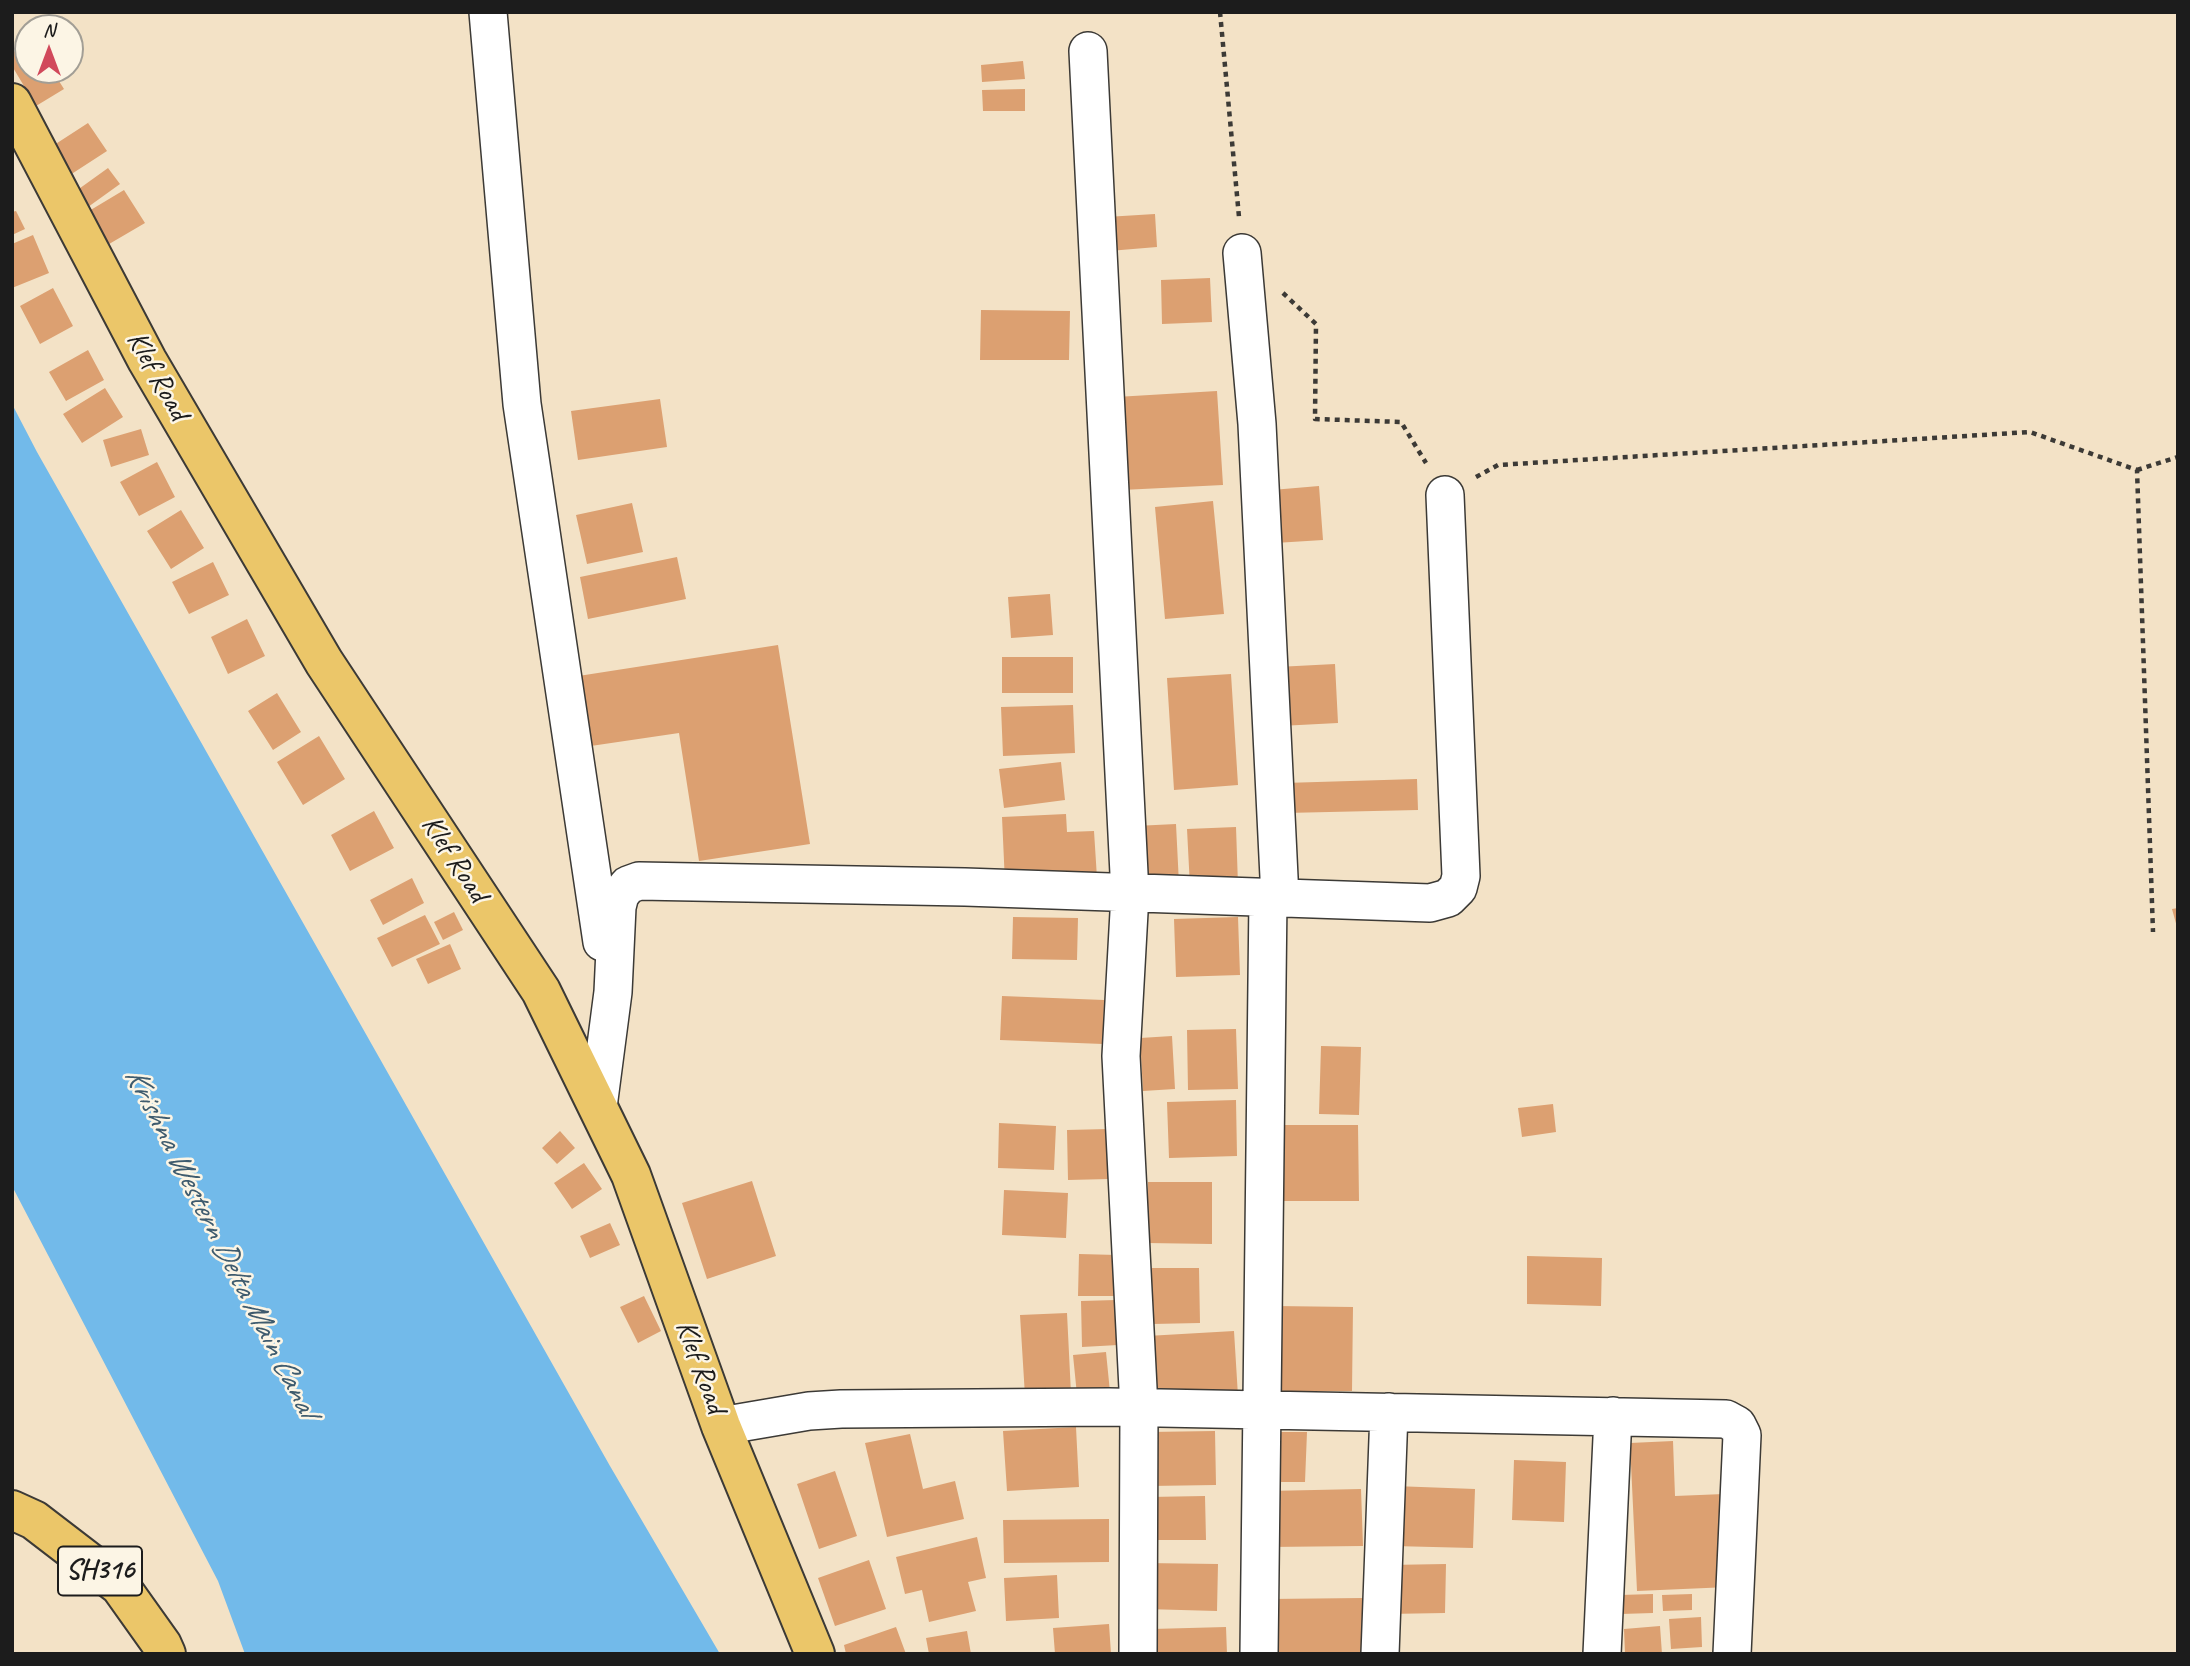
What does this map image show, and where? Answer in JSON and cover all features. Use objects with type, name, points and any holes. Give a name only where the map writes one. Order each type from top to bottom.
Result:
[{"type":"main road","name":"Klef Road","points":[[12,103],[146,360],[324,662],[541,991],[631,1175],[721,1426],[815,1654]]},
{"type":"main road","name":"SH316","points":[[12,1510],[34,1520],[120,1586],[166,1654]]},
{"type":"street","points":[[488,12],[522,404],[611,1008]]},
{"type":"street","points":[[1088,51],[1130,894],[1121,1056],[1139,1408],[1138,1654]]},
{"type":"street","points":[[1242,253],[1257,424],[1274,898],[1259,1654]]},
{"type":"street","points":[[598,1107],[611,1008],[617,906],[620,895],[628,886],[639,881],[965,887],[1430,903],[1448,898],[1458,888],[1461,876],[1445,495]]},
{"type":"street","points":[[721,1426],[809,1410],[841,1409],[1139,1408],[1727,1419],[1737,1426],[1742,1435],[1732,1654]]},
{"type":"street","points":[[1380,1654],[1389,1412]]},
{"type":"street","points":[[1602,1654],[1612,1416]]},
{"type":"path","points":[[1220,12],[1242,253],[1316,324],[1315,419],[1401,422],[1445,495],[1498,465],[2030,432],[2137,470],[2178,457]]},
{"type":"path","points":[[2137,470],[2153,932]]},
{"type":"water","name":"Krishna Western Delta Main Canal","points":[[12,404],[610,1466],[720,1654],[245,1654],[218,1581],[12,1186]]},
{"type":"building","points":[[1023,61],[1025,79],[982,82],[981,65]]},
{"type":"building","points":[[23,84],[61,84],[64,89],[36,106]]},
{"type":"building","points":[[1025,89],[1025,111],[983,111],[982,90]]},
{"type":"building","points":[[88,123],[107,151],[70,175],[51,147]]},
{"type":"building","points":[[108,168],[120,184],[88,207],[76,191]]},
{"type":"building","points":[[124,190],[145,223],[104,247],[84,214]]},
{"type":"building","points":[[16,211],[25,229],[12,235],[12,212]]},
{"type":"building","points":[[1155,214],[1157,247],[1109,251],[1106,217]]},
{"type":"building","points":[[33,235],[49,273],[12,288],[12,244]]},
{"type":"building","points":[[1210,278],[1212,322],[1162,324],[1161,280]]},
{"type":"building","points":[[53,288],[73,326],[40,344],[20,306]]},
{"type":"building","points":[[981,310],[1070,311],[1069,360],[980,360]]},
{"type":"building","points":[[88,350],[104,380],[66,401],[49,372]]},
{"type":"building","points":[[105,388],[123,417],[82,443],[63,414]]},
{"type":"building","points":[[1217,391],[1223,485],[1122,490],[1116,397]]},
{"type":"building","points":[[660,399],[667,447],[578,460],[571,411]]},
{"type":"building","points":[[141,429],[149,455],[111,467],[103,440]]},
{"type":"building","points":[[157,462],[175,497],[139,516],[120,482]]},
{"type":"building","points":[[1319,486],[1323,540],[1275,543],[1272,490]]},
{"type":"building","points":[[1213,501],[1224,614],[1165,619],[1155,507]]},
{"type":"building","points":[[632,503],[643,552],[587,564],[576,515]]},
{"type":"building","points":[[181,510],[204,548],[171,569],[147,531]]},
{"type":"building","points":[[677,557],[686,599],[588,619],[580,577]]},
{"type":"building","points":[[213,562],[229,595],[189,614],[172,582]]},
{"type":"building","points":[[1050,594],[1053,635],[1011,638],[1008,597]]},
{"type":"building","points":[[247,619],[265,656],[228,674],[211,637]]},
{"type":"building","points":[[778,645],[810,844],[699,861],[679,733],[584,747],[572,677]]},
{"type":"building","points":[[1002,657],[1073,657],[1073,693],[1002,693]]},
{"type":"building","points":[[1335,664],[1338,723],[1280,726],[1277,667]]},
{"type":"building","points":[[1231,674],[1238,785],[1174,790],[1167,678]]},
{"type":"building","points":[[277,693],[301,732],[273,750],[248,711]]},
{"type":"building","points":[[1073,705],[1075,753],[1003,756],[1001,707]]},
{"type":"building","points":[[319,736],[345,779],[303,805],[277,762]]},
{"type":"building","points":[[1061,762],[1065,800],[1004,808],[999,769]]},
{"type":"building","points":[[1417,779],[1418,810],[1285,813],[1284,783]]},
{"type":"building","points":[[374,811],[394,848],[350,871],[331,835]]},
{"type":"building","points":[[1066,814],[1067,832],[1094,831],[1097,878],[1005,883],[1002,817]]},
{"type":"building","points":[[1176,824],[1179,884],[1139,886],[1135,826]]},
{"type":"building","points":[[1236,827],[1238,885],[1190,887],[1187,829]]},
{"type":"building","points":[[412,878],[424,903],[383,925],[370,900]]},
{"type":"building","points":[[2178,908],[2178,926],[2177,927],[2172,909]]},
{"type":"building","points":[[454,912],[463,930],[443,940],[434,922]]},
{"type":"building","points":[[425,915],[440,944],[392,967],[377,938]]},
{"type":"building","points":[[1013,917],[1078,918],[1077,960],[1012,959]]},
{"type":"building","points":[[1238,917],[1240,975],[1176,977],[1174,919]]},
{"type":"building","points":[[450,944],[461,969],[428,984],[416,959]]},
{"type":"building","points":[[1002,996],[1104,1000],[1103,1044],[1000,1040]]},
{"type":"building","points":[[1236,1029],[1238,1089],[1188,1090],[1187,1030]]},
{"type":"building","points":[[1172,1036],[1175,1089],[1143,1091],[1140,1038]]},
{"type":"building","points":[[1321,1046],[1361,1047],[1359,1115],[1319,1114]]},
{"type":"building","points":[[1236,1100],[1237,1156],[1169,1158],[1167,1102]]},
{"type":"building","points":[[1553,1104],[1556,1132],[1522,1137],[1518,1108]]},
{"type":"building","points":[[999,1123],[1056,1126],[1054,1170],[998,1168]]},
{"type":"building","points":[[1275,1125],[1358,1125],[1359,1201],[1275,1201]]},
{"type":"building","points":[[1108,1129],[1109,1179],[1068,1180],[1067,1130]]},
{"type":"building","points":[[560,1131],[575,1148],[557,1164],[542,1148]]},
{"type":"building","points":[[584,1163],[602,1189],[572,1209],[554,1183]]},
{"type":"building","points":[[752,1181],[776,1256],[707,1279],[682,1203]]},
{"type":"building","points":[[1148,1182],[1212,1182],[1212,1244],[1147,1243]]},
{"type":"building","points":[[1004,1190],[1068,1193],[1066,1238],[1002,1235]]},
{"type":"building","points":[[610,1223],[620,1245],[590,1258],[580,1236]]},
{"type":"building","points":[[1079,1254],[1117,1255],[1116,1296],[1078,1296]]},
{"type":"building","points":[[1527,1256],[1602,1258],[1601,1306],[1527,1304]]},
{"type":"building","points":[[1152,1268],[1199,1268],[1200,1323],[1152,1324]]},
{"type":"building","points":[[644,1296],[661,1331],[638,1343],[620,1307]]},
{"type":"building","points":[[1116,1300],[1118,1345],[1082,1347],[1081,1301]]},
{"type":"building","points":[[1275,1306],[1353,1307],[1352,1391],[1274,1391]]},
{"type":"building","points":[[1067,1313],[1071,1394],[1025,1396],[1020,1315]]},
{"type":"building","points":[[1234,1331],[1238,1396],[1151,1401],[1147,1336]]},
{"type":"building","points":[[1106,1352],[1110,1392],[1077,1395],[1073,1355]]},
{"type":"building","points":[[1076,1427],[1079,1487],[1007,1491],[1003,1431]]},
{"type":"building","points":[[1215,1431],[1216,1485],[1150,1486],[1149,1432]]},
{"type":"building","points":[[1268,1432],[1307,1432],[1305,1482],[1268,1482]]},
{"type":"building","points":[[910,1434],[923,1489],[955,1481],[964,1519],[887,1537],[865,1443]]},
{"type":"building","points":[[1673,1441],[1675,1496],[1724,1494],[1729,1587],[1637,1591],[1630,1443]]},
{"type":"building","points":[[1514,1460],[1566,1462],[1564,1522],[1512,1520]]},
{"type":"building","points":[[835,1471],[857,1536],[819,1549],[797,1484]]},
{"type":"building","points":[[1394,1486],[1475,1489],[1473,1548],[1393,1546]]},
{"type":"building","points":[[1361,1489],[1363,1546],[1269,1547],[1268,1491]]},
{"type":"building","points":[[1205,1496],[1206,1540],[1149,1540],[1149,1497]]},
{"type":"building","points":[[1109,1519],[1109,1562],[1004,1563],[1003,1520]]},
{"type":"building","points":[[977,1537],[986,1578],[968,1582],[976,1611],[929,1622],[922,1590],[905,1594],[896,1557]]},
{"type":"building","points":[[869,1560],[886,1609],[835,1626],[818,1578]]},
{"type":"building","points":[[1145,1563],[1218,1564],[1217,1611],[1145,1609]]},
{"type":"building","points":[[1446,1564],[1445,1613],[1387,1614],[1388,1565]]},
{"type":"building","points":[[1057,1575],[1059,1618],[1006,1621],[1004,1578]]},
{"type":"building","points":[[1653,1594],[1653,1613],[1621,1614],[1620,1595]]},
{"type":"building","points":[[1692,1594],[1692,1610],[1663,1611],[1662,1595]]},
{"type":"building","points":[[1363,1598],[1365,1654],[1268,1654],[1269,1599]]},
{"type":"building","points":[[1701,1617],[1702,1647],[1671,1649],[1669,1619]]},
{"type":"building","points":[[1109,1624],[1111,1654],[1055,1654],[1053,1628]]},
{"type":"building","points":[[1660,1626],[1662,1654],[1625,1654],[1624,1629]]},
{"type":"building","points":[[896,1627],[906,1654],[846,1654],[844,1645]]},
{"type":"building","points":[[1226,1627],[1227,1654],[1152,1654],[1152,1629]]},
{"type":"building","points":[[967,1631],[971,1654],[929,1654],[926,1638]]}]
